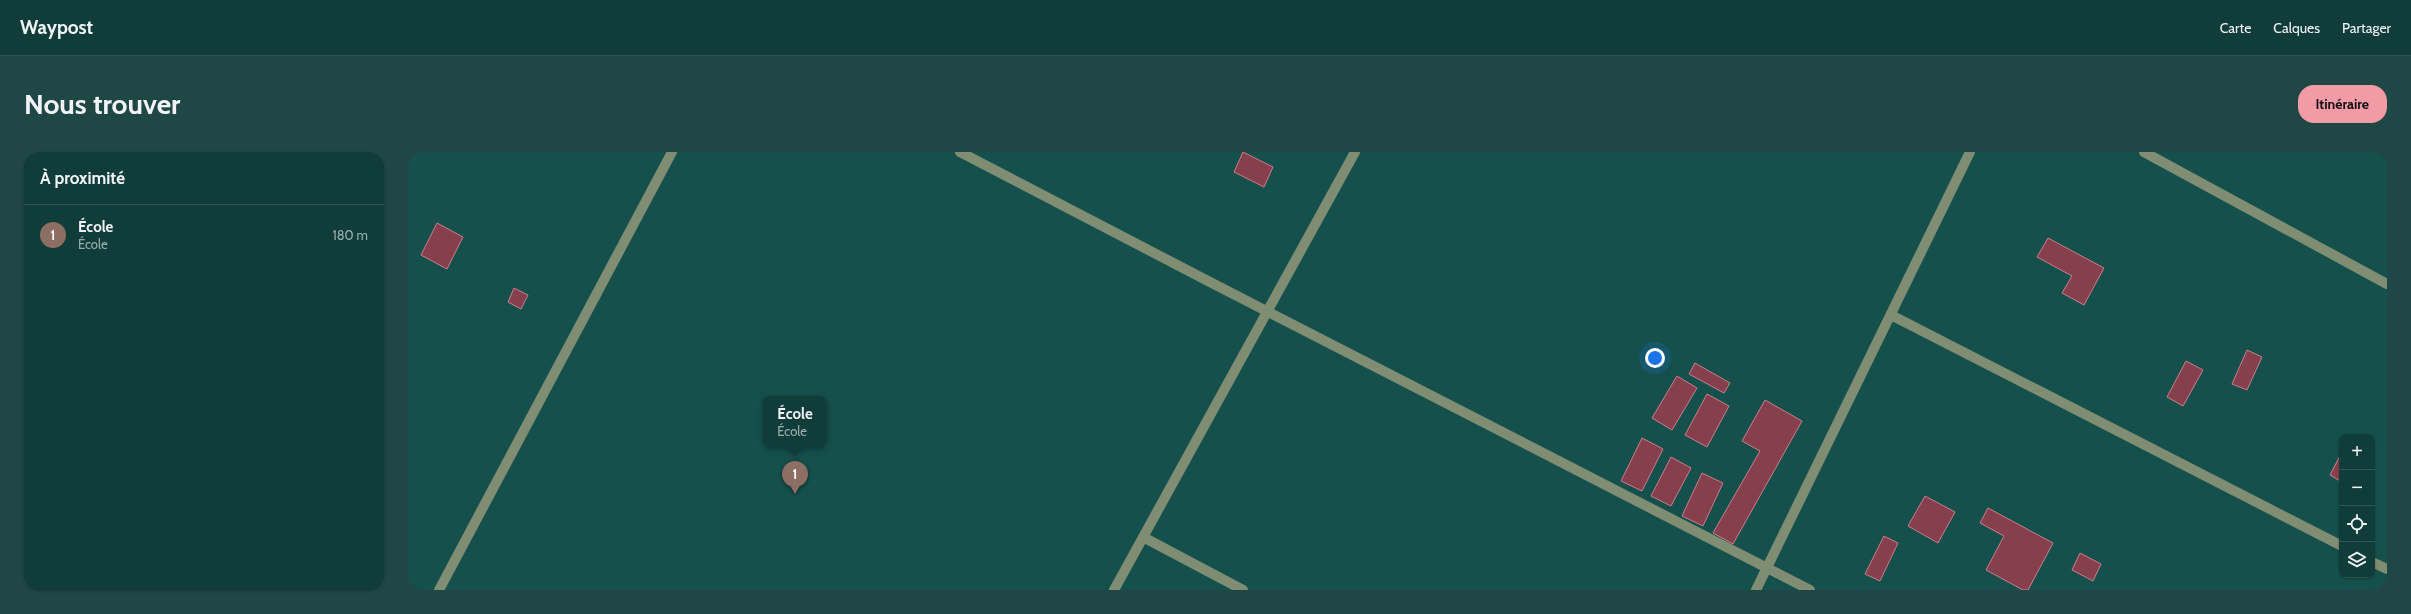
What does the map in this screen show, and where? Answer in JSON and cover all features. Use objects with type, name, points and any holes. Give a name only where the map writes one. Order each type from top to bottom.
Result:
[{"type":"street","points":[[439,590],[672,152]]},
{"type":"street","points":[[960,152],[1267,312],[1766,569],[1810,590]]},
{"type":"street","points":[[1114,590],[1355,152]]},
{"type":"street","points":[[1756,590],[1970,152]]},
{"type":"street","points":[[2144,152],[2387,284]]},
{"type":"street","points":[[1890,315],[2339,544]]},
{"type":"street","points":[[1143,537],[1243,590]]},
{"type":"street","points":[[2375,563],[2387,569]]},
{"type":"building","points":[[1243,152],[1273,167],[1264,187],[1234,172]]},
{"type":"building","points":[[437,223],[463,237],[447,269],[421,255]]},
{"type":"building","points":[[2048,238],[2104,268],[2084,305],[2062,293],[2072,276],[2037,257]]},
{"type":"building","points":[[514,288],[528,295],[521,309],[508,302]]},
{"type":"building","points":[[2247,350],[2262,357],[2247,390],[2232,384]]},
{"type":"building","points":[[2186,361],[2203,370],[2183,406],[2167,397]]},
{"type":"building","points":[[1695,363],[1730,383],[1724,393],[1689,374]]},
{"type":"building","points":[[1677,376],[1697,388],[1672,430],[1652,418]]},
{"type":"building","points":[[1707,394],[1729,406],[1707,447],[1685,435]]},
{"type":"building","points":[[1765,400],[1802,421],[1733,544],[1713,533],[1760,451],[1742,441]]},
{"type":"building","points":[[1642,438],[1663,449],[1642,491],[1621,481]]},
{"type":"building","points":[[1671,457],[1691,468],[1671,506],[1651,496]]},
{"type":"building","points":[[2339,458],[2339,480],[2330,475]]},
{"type":"building","points":[[1702,473],[1723,483],[1703,526],[1682,516]]},
{"type":"building","points":[[1925,496],[1955,512],[1938,543],[1908,526]]},
{"type":"building","points":[[1988,508],[2053,543],[2028,590],[2023,590],[1986,570],[2004,536],[1980,523]]},
{"type":"building","points":[[1884,536],[1898,543],[1880,581],[1865,574]]},
{"type":"building","points":[[2080,553],[2101,564],[2093,581],[2072,570]]},
{"type":"place","name":"École","points":[[795,494]]}]
